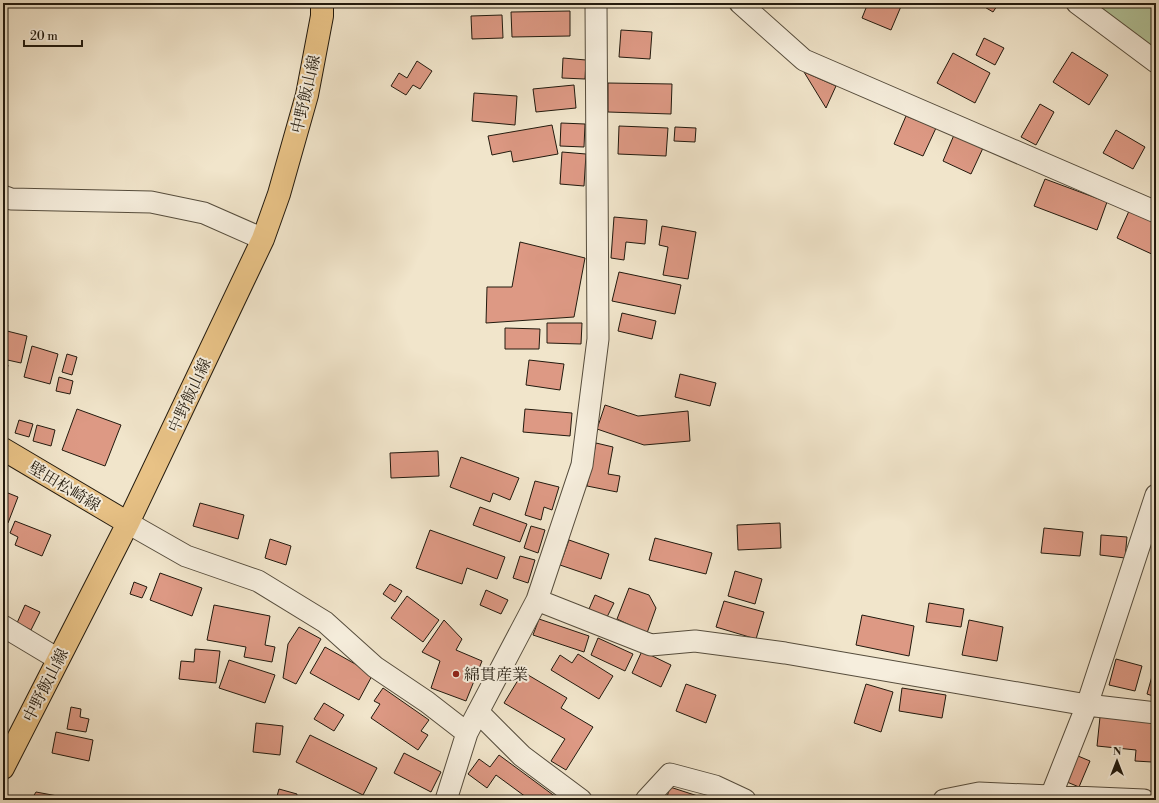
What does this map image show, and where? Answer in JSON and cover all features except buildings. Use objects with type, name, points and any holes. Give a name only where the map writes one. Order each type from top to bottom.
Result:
[{"type":"main road","name":"中野飯山線","points":[[3,768],[128,523],[263,239],[279,194],[307,96],[322,16],[322,3]]},
{"type":"main road","name":"壁田松崎線","points":[[3,449],[128,523]]},
{"type":"street","points":[[446,800],[467,733],[537,600],[582,465],[598,338],[596,3]]},
{"type":"street","points":[[740,3],[804,60],[1156,212]]},
{"type":"street","points":[[1077,3],[1156,62]]},
{"type":"street","points":[[3,196],[11,199],[152,202],[204,213],[263,239]]},
{"type":"street","points":[[1051,796],[1087,705],[1156,495]]},
{"type":"street","points":[[128,523],[186,556],[258,581],[325,622],[376,667],[427,702],[467,733]]},
{"type":"street","points":[[537,600],[651,645],[694,641],[786,653],[1087,705],[1156,713]]},
{"type":"street","points":[[3,626],[58,659]]},
{"type":"street","points":[[478,712],[522,756],[581,800]]},
{"type":"street","points":[[646,800],[670,774],[715,786],[745,800]]},
{"type":"street","points":[[944,800],[979,793],[1144,800]]},
{"type":"green space","points":[[1077,3],[1156,3],[1156,62]]},
{"type":"place","name":"綿貫産業","points":[[456,674]]}]
